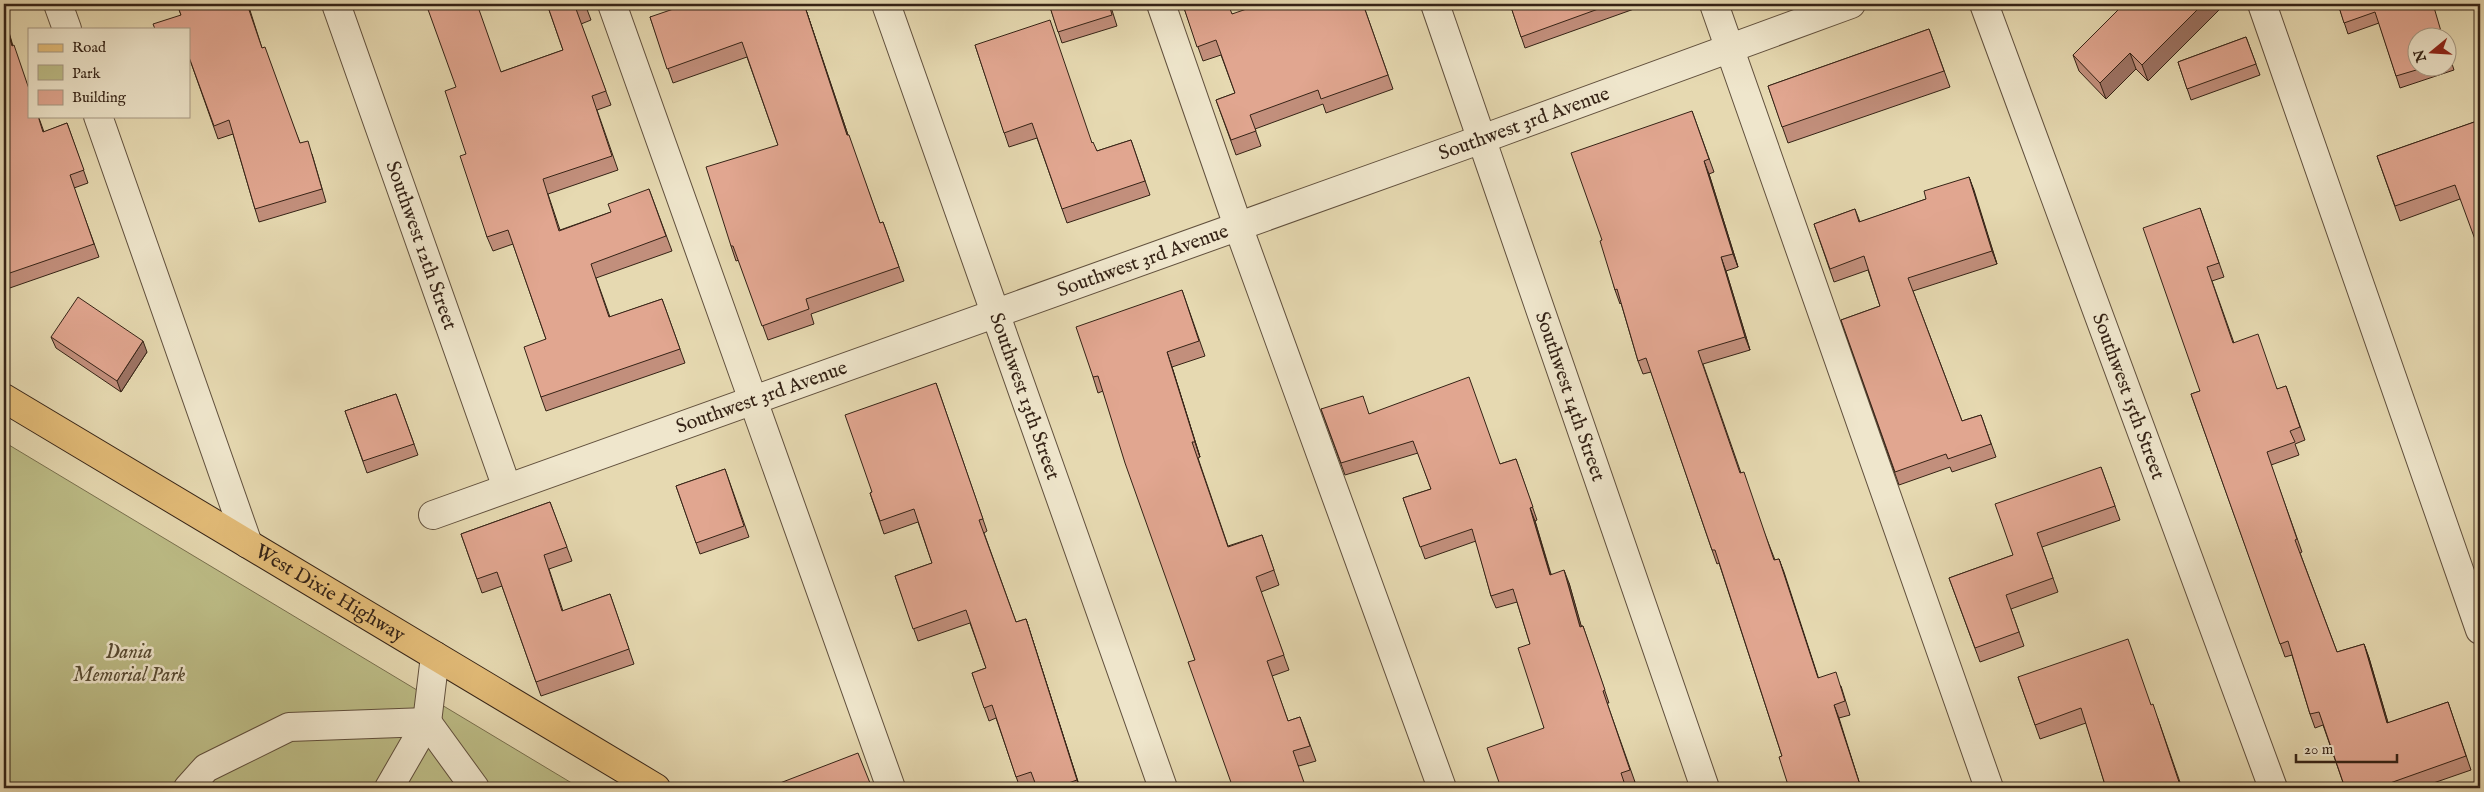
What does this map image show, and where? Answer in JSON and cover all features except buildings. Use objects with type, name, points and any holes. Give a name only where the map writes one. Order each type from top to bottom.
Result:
[{"type":"main road","name":"West Dixie Highway","points":[[4,398],[656,788]]},
{"type":"street","points":[[58,4],[67,28]]},
{"type":"street","name":"Southwest 12th Street","points":[[336,4],[507,488]]},
{"type":"street","points":[[612,4],[891,788]]},
{"type":"street","name":"Southwest 13th Street","points":[[886,4],[1163,788]]},
{"type":"street","points":[[1161,4],[1238,226],[1442,788]]},
{"type":"street","name":"Southwest 14th Street","points":[[1435,4],[1705,788]]},
{"type":"street","points":[[1714,4],[1989,788]]},
{"type":"street","name":"Southwest 3rd Avenue","points":[[433,515],[1482,139],[1851,4]]},
{"type":"street","name":"Southwest 15th Street","points":[[1984,4],[2273,788]]},
{"type":"street","points":[[2262,4],[2480,630]]},
{"type":"street","points":[[99,118],[248,544]]},
{"type":"street","points":[[388,788],[427,722],[435,656]]},
{"type":"street","points":[[188,788],[206,768],[289,727],[427,722]]},
{"type":"street","points":[[427,722],[475,788]]},
{"type":"green space","name":"Dania Memorial Park","points":[[4,442],[580,788],[4,788]]}]
